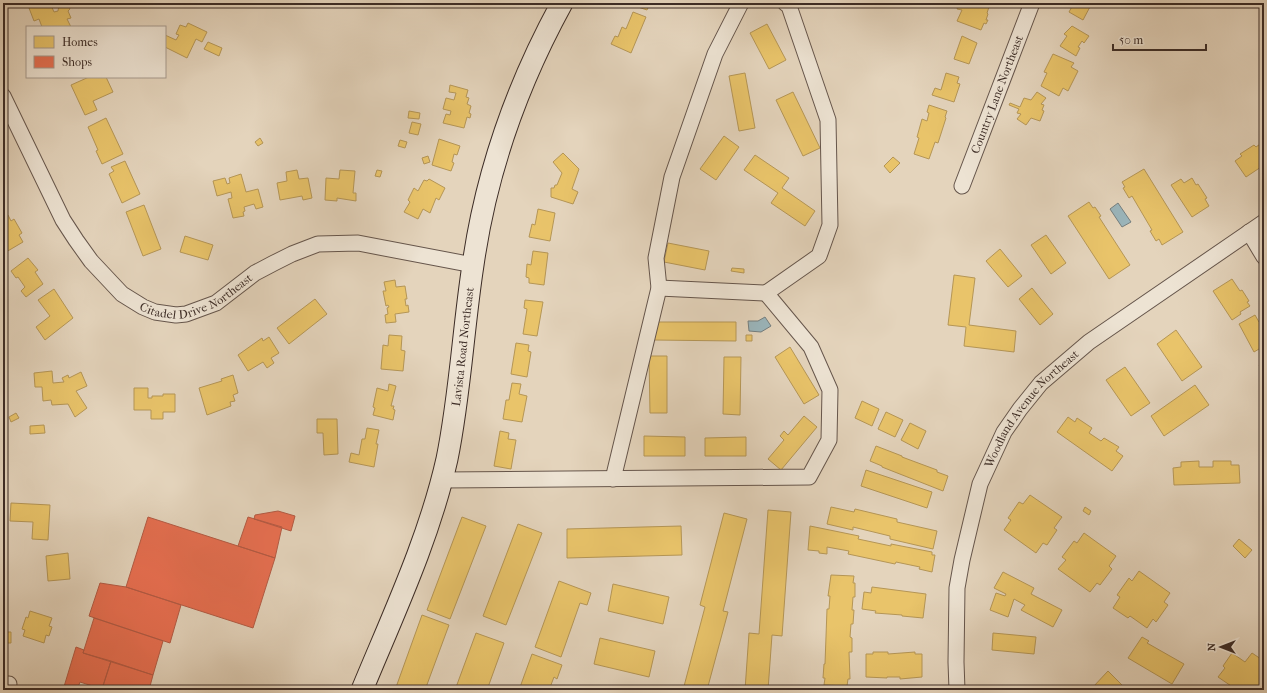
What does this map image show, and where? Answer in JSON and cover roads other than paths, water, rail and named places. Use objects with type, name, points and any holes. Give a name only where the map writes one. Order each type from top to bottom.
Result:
[{"type":"main road","name":"Lavista Road Northeast","points":[[362,690],[412,569],[442,480],[447,458],[473,265],[483,208],[504,130],[535,54],[562,3]]},
{"type":"street","points":[[613,479],[659,288],[656,258],[672,177],[715,54],[741,3]]},
{"type":"street","points":[[659,288],[766,293],[819,256],[830,225],[828,120],[789,6],[785,3]]},
{"type":"street","name":"Country Lane Northeast","points":[[962,186],[1032,3]]},
{"type":"street","name":"Citadel Drive Northeast","points":[[3,96],[63,220],[76,240],[91,260],[122,294],[143,307],[155,312],[176,315],[186,314],[216,303],[255,273],[292,254],[318,244],[358,244],[473,265]]},
{"type":"street","name":"Woodland Avenue Northeast","points":[[957,690],[957,588],[962,560],[980,484],[1004,432],[1041,383],[1089,342],[1264,222]]},
{"type":"street","points":[[1249,232],[1264,257]]},
{"type":"street","points":[[442,480],[809,477],[829,440],[830,390],[811,347],[766,293]]},
{"type":"water","points":[[1118,203],[1131,222],[1122,227],[1110,209]]},
{"type":"water","points":[[765,317],[771,326],[761,332],[749,331],[748,321],[758,321]]}]
